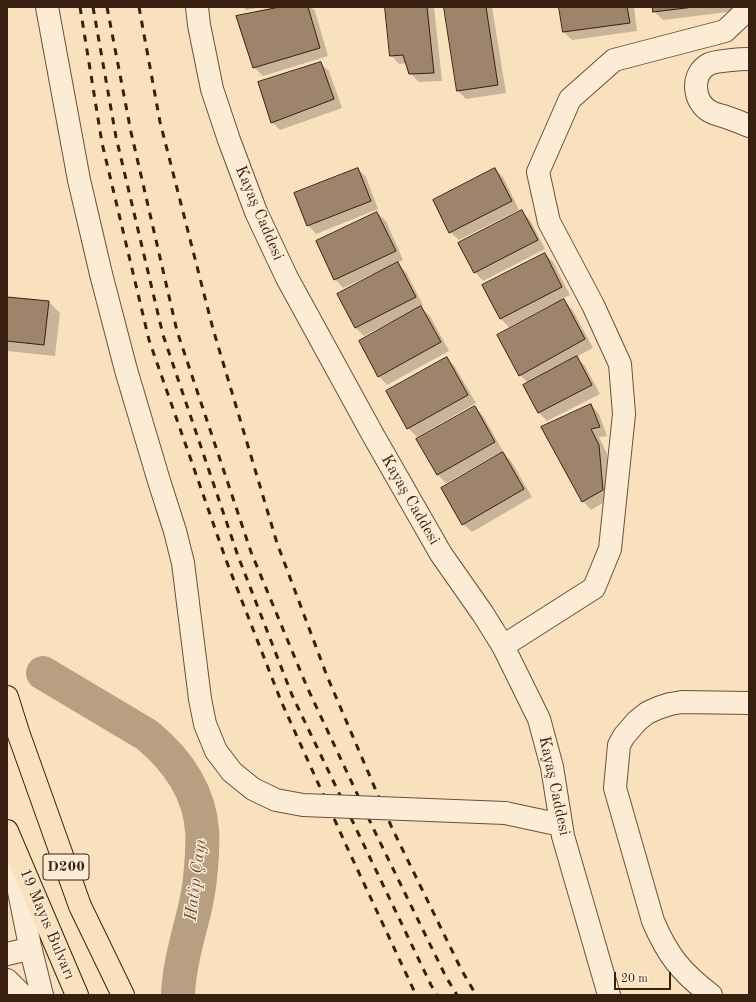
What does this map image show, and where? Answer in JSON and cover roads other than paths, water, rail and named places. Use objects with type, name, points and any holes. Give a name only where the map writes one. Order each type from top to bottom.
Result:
[{"type":"highway","name":"D200","points":[[7,697],[19,735],[80,906],[123,995]]},
{"type":"highway","name":"19 Mayıs Bulvarı","points":[[8,832],[77,995]]},
{"type":"street","points":[[47,7],[79,180],[101,274],[183,563],[200,699],[205,724],[216,751],[232,772],[253,789],[276,800],[303,804],[505,813],[562,825]]},
{"type":"street","name":"Kayaş Caddesi","points":[[198,7],[199,25],[212,89],[226,133],[256,212],[287,278],[372,435],[441,554],[483,614],[503,646],[539,719],[552,767],[563,836],[609,995]]},
{"type":"street","points":[[503,646],[594,588],[610,549],[624,414],[620,364],[593,305],[549,222],[538,172],[570,99],[614,60],[725,31],[747,7]]},
{"type":"street","points":[[749,59],[710,63],[704,67],[700,73],[696,86],[700,102],[705,108],[711,112],[749,126]]},
{"type":"street","points":[[711,995],[681,969],[660,938],[653,921],[615,788],[619,745],[624,736],[637,721],[647,713],[670,704],[682,702],[749,703]]},
{"type":"street","points":[[8,832],[30,946],[42,995]]},
{"type":"street","points":[[7,954],[24,950],[30,946]]},
{"type":"street","points":[[7,980],[22,995]]},
{"type":"waterway","name":"Hatip Çayı","points":[[43,673],[147,735],[158,744],[176,765],[191,789],[200,815],[202,861],[198,895],[182,962],[178,995]]},
{"type":"railway","points":[[80,7],[102,143],[149,340],[226,560],[281,701],[416,995]]},
{"type":"railway","points":[[93,7],[116,137],[163,335],[238,556],[292,695],[437,995]]},
{"type":"railway","points":[[107,7],[131,132],[177,331],[251,552],[307,687],[376,834],[446,977],[457,995]]},
{"type":"railway","points":[[139,7],[160,122],[213,329],[277,543],[327,676],[392,828],[461,969],[476,995]]}]
